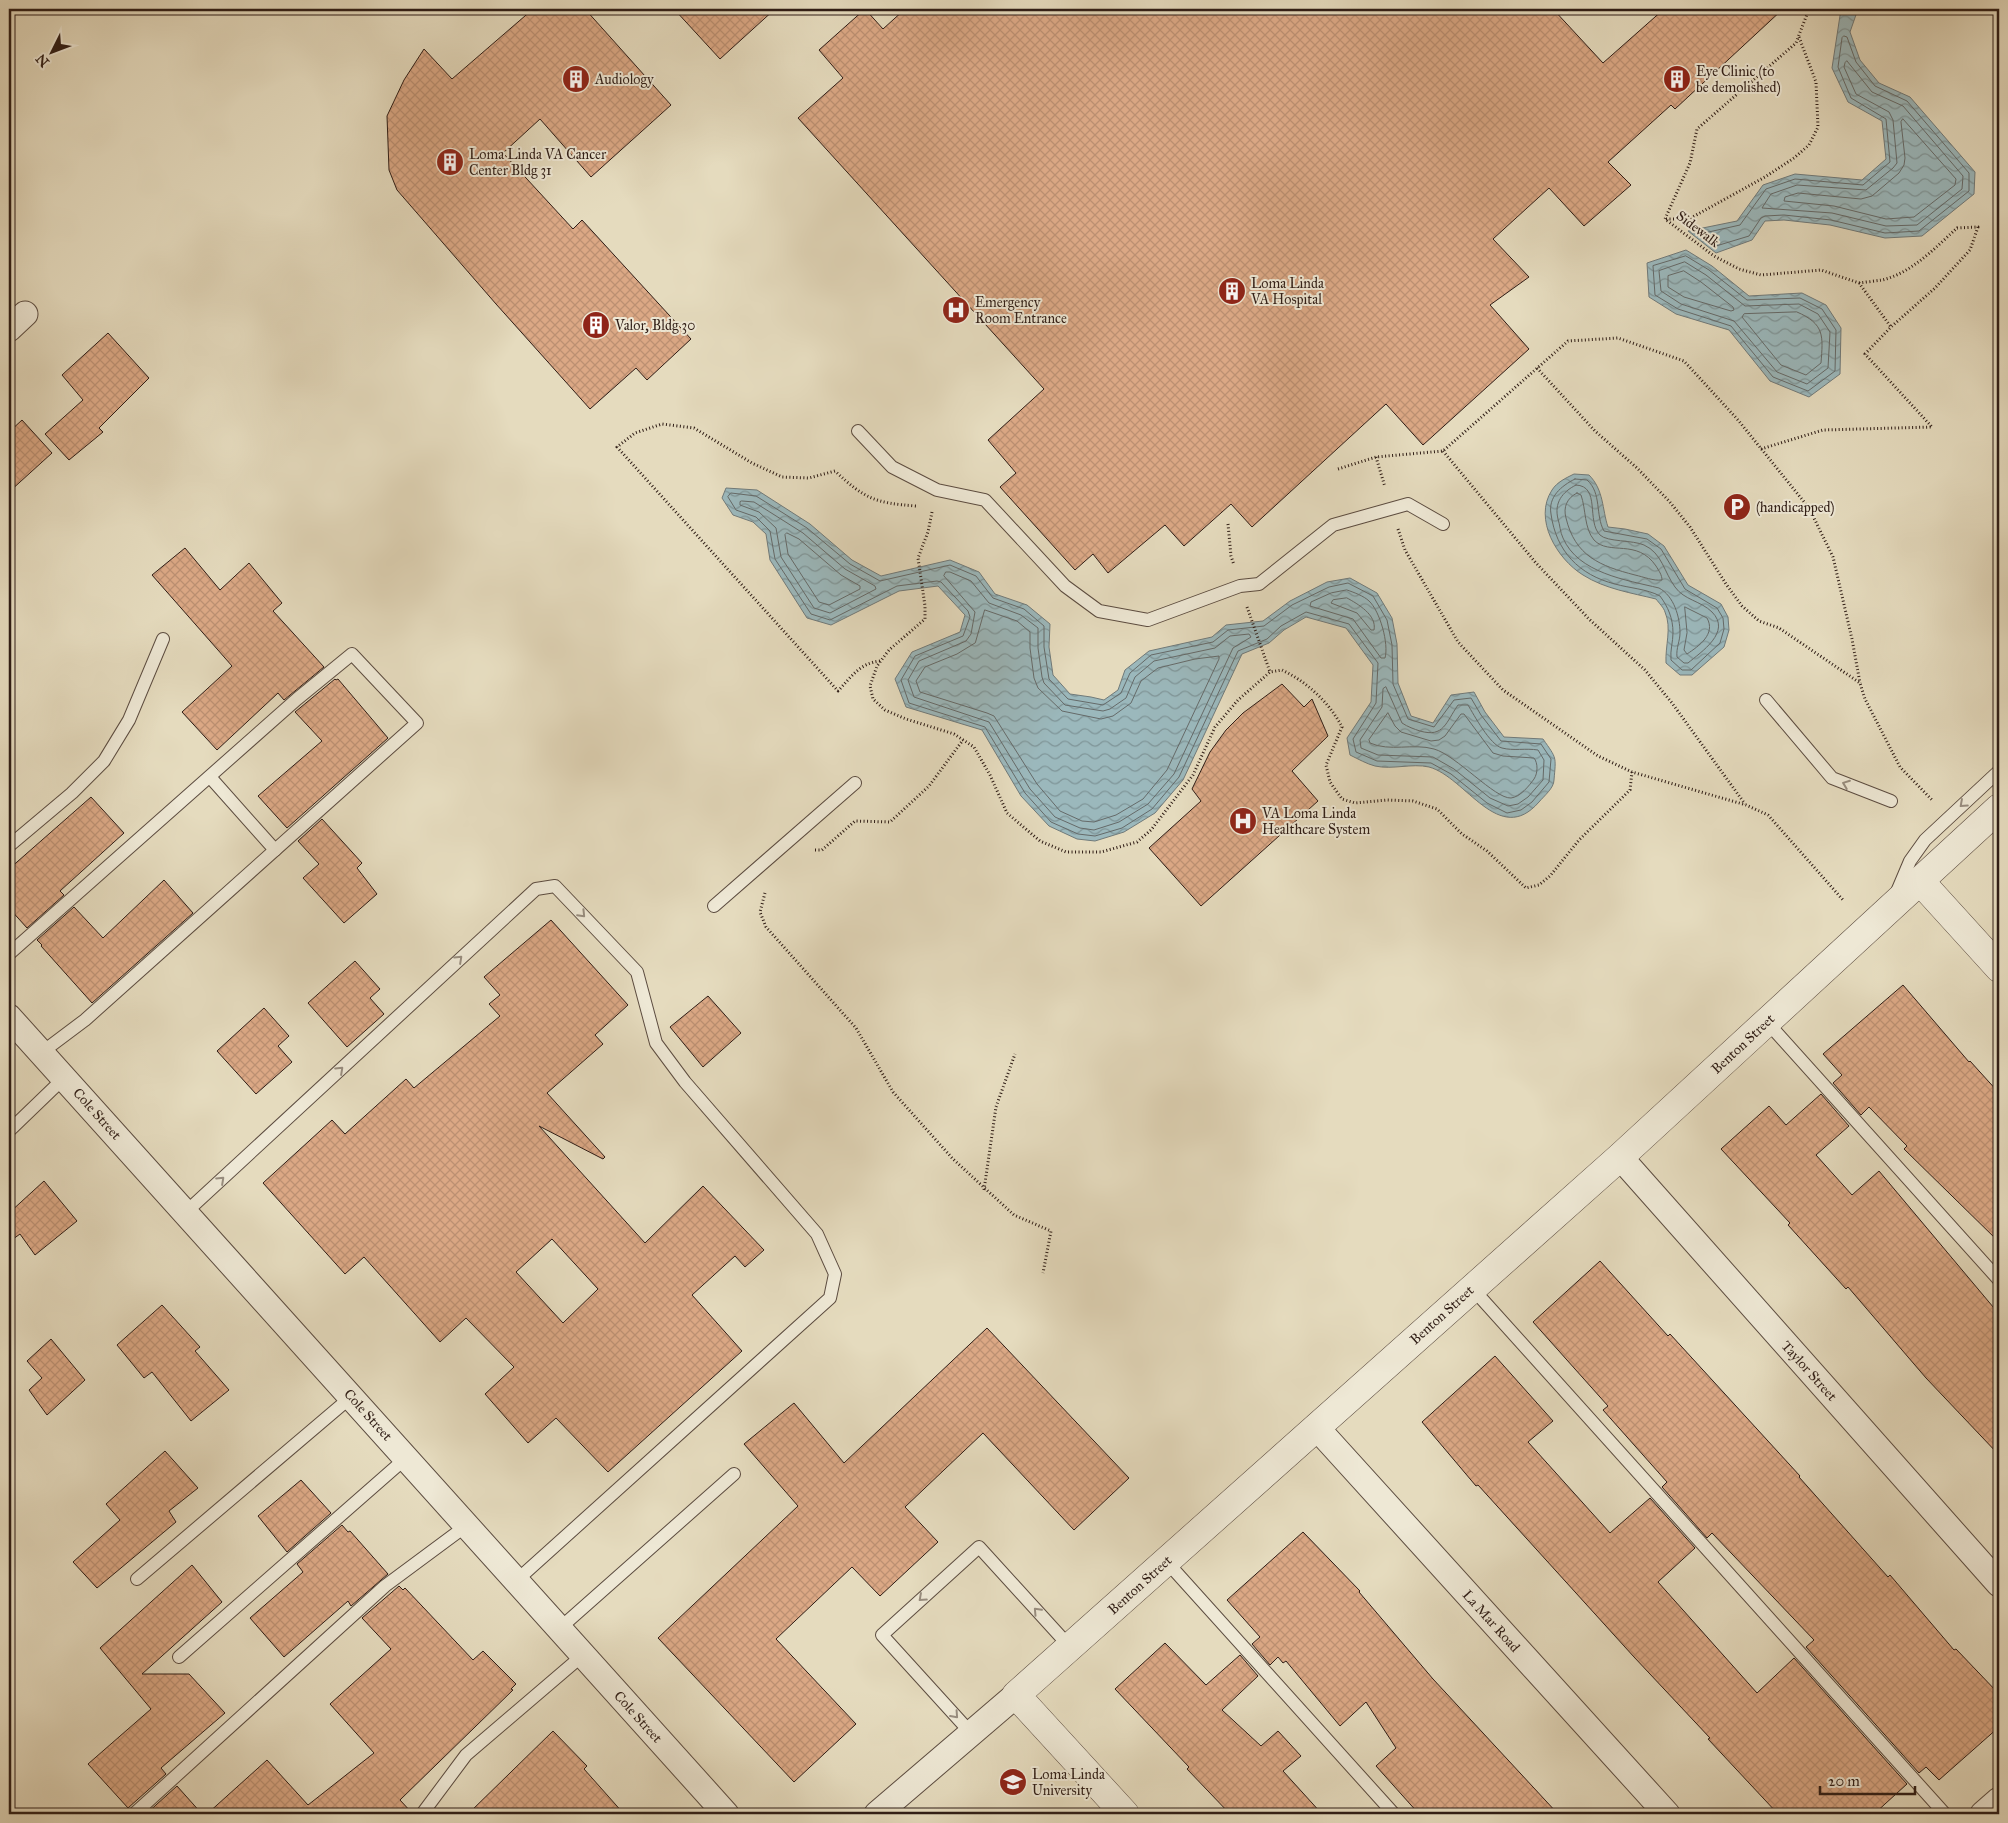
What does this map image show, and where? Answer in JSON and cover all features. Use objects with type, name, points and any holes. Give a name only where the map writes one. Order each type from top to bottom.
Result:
[{"type":"street","name":"Benton Street","points":[[877,1814],[1070,1647],[1620,1157],[1999,808]]},
{"type":"street","points":[[1920,881],[1999,968]]},
{"type":"street","name":"Cole Street","points":[[9,1017],[726,1814]]},
{"type":"street","name":"Taylor Street","points":[[1620,1157],[1999,1584]]},
{"type":"street","name":"La Mar Road","points":[[1316,1427],[1667,1814]]},
{"type":"street","points":[[1016,1694],[1125,1814]]},
{"type":"street","points":[[1983,1814],[1999,1800]]},
{"type":"lane","points":[[858,431],[892,467],[937,490],[985,500],[1065,586],[1099,611],[1148,620],[1240,586],[1259,584],[1333,525],[1408,504],[1443,524]]},
{"type":"lane","points":[[9,846],[72,793],[104,760],[129,720],[163,639]]},
{"type":"lane","points":[[9,954],[297,699],[352,654],[417,724],[85,1020],[41,1053]]},
{"type":"lane","points":[[1766,700],[1832,778],[1891,802]]},
{"type":"lane","points":[[1891,908],[1910,861],[1925,840],[1999,772]]},
{"type":"lane","points":[[210,777],[275,850]]},
{"type":"lane","points":[[714,906],[855,782]]},
{"type":"lane","points":[[185,1213],[536,888],[555,886],[637,972],[656,1043],[685,1082],[817,1234],[835,1274],[830,1298],[516,1581]]},
{"type":"lane","points":[[1767,1022],[1999,1280]]},
{"type":"lane","points":[[9,1131],[64,1078]]},
{"type":"lane","points":[[1472,1288],[1945,1814]]},
{"type":"lane","points":[[137,1579],[351,1397]]},
{"type":"lane","points":[[179,1657],[406,1458]]},
{"type":"lane","points":[[559,1629],[734,1474]]},
{"type":"lane","points":[[134,1814],[385,1586],[466,1526]]},
{"type":"lane","points":[[971,1733],[882,1635],[979,1547],[1070,1647]]},
{"type":"lane","points":[[1166,1562],[1394,1814]]},
{"type":"lane","points":[[422,1814],[466,1755],[583,1656]]},
{"type":"path","name":"Sidewalk","points":[[1809,9],[1796,43],[1697,129],[1690,163],[1666,219],[1714,256],[1738,269],[1761,275],[1821,270],[1858,283]]},
{"type":"path","points":[[1666,219],[1689,219],[1765,176],[1794,158],[1810,145],[1818,127],[1816,82],[1798,37]]},
{"type":"path","points":[[1761,449],[1823,430],[1932,427],[1865,354],[1890,327],[1935,288],[1970,250],[1978,227],[1957,228],[1932,251],[1908,269],[1884,279],[1858,283],[1890,327]]},
{"type":"path","points":[[1338,469],[1376,457],[1443,451],[1568,341],[1618,338],[1684,361],[1738,420],[1808,508],[1833,557],[1864,700],[1900,767],[1936,805]]},
{"type":"path","points":[[1537,368],[1596,430],[1669,501],[1690,526],[1742,606],[1759,621],[1779,628],[1860,683]]},
{"type":"path","points":[[880,661],[869,662],[860,668],[838,691],[617,447],[635,432],[662,424],[694,428],[752,463],[782,477],[809,478],[835,471],[852,487],[872,500],[900,505],[924,506]]},
{"type":"path","points":[[1443,451],[1536,563],[1589,619],[1645,670],[1672,703],[1746,805]]},
{"type":"path","points":[[1376,457],[1404,550],[1458,642],[1502,690],[1598,756],[1632,772],[1746,805],[1768,815],[1843,900]]},
{"type":"path","points":[[930,518],[918,558],[924,596],[925,619],[888,650],[880,661],[870,686],[873,699],[885,710],[906,719],[954,734],[974,747],[990,774],[1007,813],[1040,841],[1066,852],[1100,852],[1137,842],[1151,830],[1193,775],[1215,727],[1238,700],[1270,672],[1282,670],[1306,684],[1325,702],[1342,727],[1326,764],[1330,782],[1342,799],[1355,803],[1388,800],[1414,801],[1437,809],[1462,834],[1487,851],[1526,888],[1539,884],[1550,876],[1579,840],[1630,790],[1632,772]]},
{"type":"path","points":[[1251,616],[1270,672]]},
{"type":"path","points":[[812,850],[822,850],[855,821],[890,822],[929,786],[964,740]]},
{"type":"path","points":[[769,889],[764,894],[760,912],[766,927],[856,1028],[893,1092],[953,1159],[984,1190],[1014,1215],[1051,1231],[1043,1273]]},
{"type":"path","points":[[984,1190],[996,1107],[1015,1054]]},
{"type":"water","points":[[1841,9],[1858,9],[1850,32],[1860,60],[1879,83],[1910,97],[1975,172],[1974,194],[1922,236],[1885,238],[1830,225],[1784,220],[1765,221],[1752,240],[1716,253],[1688,231],[1737,221],[1763,185],[1795,174],[1862,180],[1886,159],[1882,121],[1848,102],[1832,68]]},
{"type":"water","points":[[1686,250],[1712,266],[1749,296],[1802,293],[1826,305],[1841,328],[1840,374],[1809,397],[1770,381],[1729,330],[1676,314],[1649,297],[1647,263]]},
{"type":"water","points":[[1574,474],[1589,475],[1594,481],[1600,493],[1608,527],[1648,534],[1664,546],[1688,585],[1721,604],[1728,617],[1729,630],[1724,647],[1692,675],[1680,675],[1666,663],[1668,624],[1664,609],[1656,599],[1619,590],[1591,580],[1573,568],[1557,549],[1547,525],[1545,513],[1547,501],[1556,485]]},
{"type":"water","points":[[726,488],[757,490],[810,524],[852,560],[881,576],[950,560],[979,572],[995,594],[1027,605],[1050,624],[1049,647],[1053,675],[1070,694],[1104,700],[1118,690],[1125,670],[1149,651],[1212,637],[1226,625],[1263,621],[1290,601],[1327,582],[1350,578],[1377,593],[1392,618],[1397,644],[1398,683],[1411,716],[1433,723],[1451,695],[1474,692],[1485,712],[1504,737],[1543,739],[1554,758],[1554,783],[1539,802],[1524,814],[1510,817],[1496,814],[1483,806],[1443,773],[1429,767],[1375,766],[1350,755],[1347,738],[1371,702],[1373,665],[1346,628],[1306,617],[1284,630],[1269,643],[1242,654],[1183,780],[1155,813],[1124,832],[1095,841],[1077,839],[1049,826],[1021,796],[982,730],[906,707],[895,679],[912,652],[960,632],[965,615],[938,586],[899,591],[831,625],[807,618],[770,560],[766,534],[753,522],[733,515],[722,498]]},
{"type":"building","points":[[533,9],[585,9],[671,105],[591,177],[540,119],[503,153],[573,229],[582,220],[691,339],[647,380],[636,368],[590,409],[397,190],[389,170],[387,116],[404,80],[424,49],[452,79]]},
{"type":"building","points":[[674,9],[775,9],[720,59]]},
{"type":"building","name":"Loma Linda VA Hospital","points":[[865,9],[883,29],[905,9],[1553,9],[1603,63],[1664,9],[1783,9],[1675,109],[1671,105],[1608,162],[1631,185],[1584,226],[1549,188],[1493,239],[1529,277],[1490,305],[1529,349],[1423,445],[1386,404],[1252,527],[1231,504],[1184,546],[1165,525],[1108,573],[1093,554],[1075,570],[1000,487],[1016,473],[988,440],[1044,389],[798,118],[843,78],[819,50]]},
{"type":"building","points":[[108,333],[149,378],[99,428],[103,432],[69,460],[45,434],[83,400],[62,375]]},
{"type":"building","points":[[22,420],[52,453],[9,492],[9,432]]},
{"type":"building","points":[[185,548],[220,590],[249,563],[282,603],[273,611],[324,667],[284,700],[278,693],[217,750],[182,712],[232,666],[152,575]]},
{"type":"building","points":[[335,679],[338,679],[388,738],[287,828],[258,796],[322,741],[295,712]]},
{"type":"building","points":[[1282,684],[1304,707],[1312,699],[1328,736],[1292,771],[1318,801],[1201,906],[1149,848],[1201,801],[1192,789],[1210,752],[1226,730],[1243,713]]},
{"type":"building","points":[[91,797],[124,833],[60,891],[64,895],[27,928],[9,908],[9,869]]},
{"type":"building","points":[[322,819],[362,863],[357,868],[377,894],[344,923],[303,878],[319,864],[298,841]]},
{"type":"building","points":[[164,880],[193,913],[92,1003],[37,940],[74,907],[103,938]]},
{"type":"building","points":[[551,920],[628,1005],[595,1035],[603,1044],[547,1093],[605,1157],[603,1159],[539,1126],[645,1243],[703,1186],[764,1250],[745,1267],[735,1256],[692,1295],[742,1351],[608,1472],[556,1418],[528,1443],[485,1394],[514,1367],[466,1318],[440,1342],[364,1257],[345,1274],[263,1183],[332,1120],[345,1134],[406,1079],[414,1088],[500,1016],[489,1004],[500,995],[484,977]],"holes":[[[552,1239],[598,1289],[563,1323],[516,1272]]]},
{"type":"building","points":[[355,961],[380,989],[370,998],[384,1014],[347,1047],[308,1003]]},
{"type":"building","points":[[1903,985],[1969,1062],[1999,1093],[1999,1242],[1904,1149],[1907,1146],[1869,1107],[1861,1115],[1833,1083],[1842,1075],[1823,1054]]},
{"type":"building","points":[[708,996],[741,1033],[703,1067],[670,1027]]},
{"type":"building","points":[[264,1008],[289,1036],[278,1046],[292,1062],[256,1094],[217,1051]]},
{"type":"building","points":[[1821,1094],[1849,1126],[1816,1155],[1852,1195],[1879,1171],[1999,1314],[1999,1455],[1926,1378],[1848,1287],[1846,1289],[1788,1225],[1790,1223],[1721,1149],[1769,1106],[1786,1125]]},
{"type":"building","points":[[44,1181],[77,1221],[35,1255],[20,1234],[9,1242],[9,1213]]},
{"type":"building","points":[[1600,1261],[1668,1336],[1670,1334],[1800,1476],[1888,1577],[1890,1575],[1954,1650],[1956,1649],[1999,1694],[1999,1727],[1939,1780],[1926,1767],[1919,1773],[1806,1647],[1814,1640],[1712,1533],[1707,1538],[1662,1487],[1667,1482],[1603,1410],[1608,1406],[1533,1322]]},
{"type":"building","points":[[162,1305],[200,1347],[195,1351],[229,1390],[191,1421],[152,1372],[144,1378],[117,1345]]},
{"type":"building","points":[[987,1328],[1129,1478],[1074,1530],[983,1433],[905,1507],[938,1542],[880,1596],[852,1567],[776,1639],[856,1724],[794,1782],[658,1638],[798,1506],[744,1444],[794,1403],[844,1463]]},
{"type":"building","points":[[51,1339],[85,1380],[47,1415],[29,1390],[42,1378],[27,1361]]},
{"type":"building","points":[[1495,1356],[1553,1421],[1528,1442],[1610,1533],[1650,1498],[1695,1548],[1658,1582],[1757,1693],[1794,1658],[1907,1784],[1874,1814],[1778,1814],[1478,1485],[1476,1486],[1422,1422]]},
{"type":"building","points":[[165,1451],[198,1488],[169,1511],[176,1522],[97,1588],[73,1562],[120,1520],[106,1504]]},
{"type":"building","points":[[301,1480],[331,1513],[287,1552],[258,1516]]},
{"type":"building","points":[[342,1525],[348,1532],[350,1531],[388,1574],[351,1606],[348,1601],[284,1657],[250,1618],[303,1572],[297,1564]]},
{"type":"building","points":[[1303,1532],[1360,1591],[1433,1679],[1558,1814],[1419,1814],[1376,1766],[1396,1748],[1366,1702],[1340,1726],[1286,1661],[1283,1663],[1278,1657],[1270,1665],[1252,1644],[1260,1637],[1227,1600]]},
{"type":"building","points":[[192,1565],[222,1602],[142,1674],[189,1674],[225,1713],[161,1768],[166,1774],[128,1808],[88,1764],[151,1709],[100,1648]]},
{"type":"building","points":[[399,1586],[403,1590],[405,1588],[473,1660],[483,1651],[516,1684],[511,1689],[513,1690],[400,1800],[413,1814],[207,1814],[267,1760],[308,1805],[374,1753],[330,1704],[391,1649],[362,1618]]},
{"type":"building","points":[[1165,1643],[1206,1685],[1240,1655],[1258,1676],[1222,1710],[1261,1746],[1278,1731],[1301,1756],[1283,1771],[1322,1814],[1230,1814],[1187,1769],[1189,1767],[1115,1689]]},
{"type":"building","points":[[553,1731],[587,1766],[584,1769],[624,1814],[468,1814]]},
{"type":"building","points":[[177,1786],[202,1814],[146,1814]]},
{"type":"place","name":"Audiology","points":[[576,79]]},
{"type":"place","name":"Eye Clinic (to be demolished)","points":[[1677,79]]},
{"type":"place","name":"Loma Linda VA Cancer Center Bldg 31","points":[[450,162]]},
{"type":"place","name":"Loma Linda VA Hospital","points":[[1232,291]]},
{"type":"place","name":"Emergency Room Entrance","points":[[956,310]]},
{"type":"place","name":"Valor, Bldg 30","points":[[596,325]]},
{"type":"place","name":"(handicapped)","points":[[1737,507]]},
{"type":"place","name":"VA Loma Linda Healthcare System","points":[[1243,821]]},
{"type":"place","name":"Loma Linda University","points":[[1013,1782]]}]
